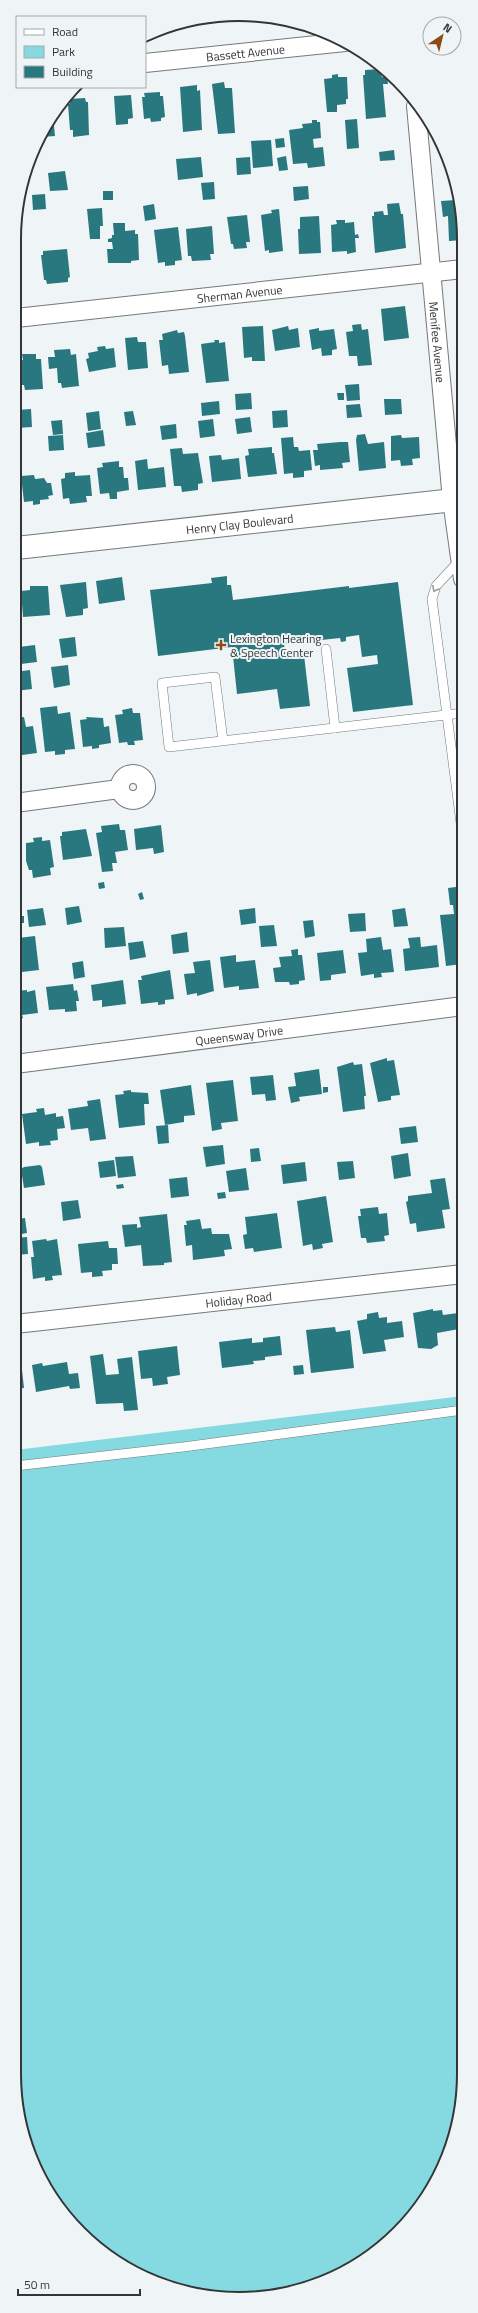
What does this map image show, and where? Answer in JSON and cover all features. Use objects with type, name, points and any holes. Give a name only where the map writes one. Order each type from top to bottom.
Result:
[{"type":"street","name":"Bassett Avenue","points":[[146,63],[335,43]]},
{"type":"street","name":"Menifee Avenue","points":[[417,113],[430,273],[457,499]]},
{"type":"street","name":"Sherman Avenue","points":[[21,317],[457,270]]},
{"type":"street","name":"Henry Clay Boulevard","points":[[21,547],[457,499]]},
{"type":"street","points":[[21,802],[120,789]]},
{"type":"street","name":"Queensway Drive","points":[[21,1063],[457,1007]]},
{"type":"street","name":"Holiday Road","points":[[21,1323],[457,1275]]},
{"type":"lane","points":[[457,564],[432,593],[457,792]]},
{"type":"lane","points":[[326,649],[335,728]]},
{"type":"lane","points":[[223,741],[215,677],[162,683],[169,747],[223,741],[335,728],[447,714],[457,713]]},
{"type":"lane","points":[[21,1465],[183,1447],[457,1411]]},
{"type":"green space","points":[[457,1397],[457,2088],[453,2117],[450,2130],[435,2170],[412,2207],[403,2218],[372,2247],[348,2263],[335,2270],[295,2285],[253,2292],[225,2292],[183,2285],[143,2270],[130,2263],[95,2238],[66,2207],[43,2170],[28,2130],[21,2088],[21,1449]]},
{"type":"building","points":[[376,69],[381,73],[382,77],[384,76],[387,79],[388,84],[383,84],[386,117],[366,119],[363,75],[365,75],[365,70]]},
{"type":"building","points":[[338,74],[338,77],[347,77],[348,99],[346,99],[346,104],[337,105],[337,112],[327,112],[324,79],[332,78],[332,75]]},
{"type":"building","points":[[224,82],[225,88],[232,88],[235,133],[218,134],[212,84]]},
{"type":"building","points":[[197,85],[197,91],[200,90],[202,130],[183,132],[180,87]]},
{"type":"building","points":[[160,92],[160,96],[163,96],[165,117],[161,118],[161,121],[151,122],[150,118],[144,119],[142,97],[145,97],[144,93]]},
{"type":"building","points":[[131,95],[133,118],[128,119],[128,124],[116,125],[114,96]]},
{"type":"building","points":[[85,98],[86,102],[88,102],[89,135],[73,137],[73,130],[70,130],[68,104],[70,104],[70,102],[72,99]]},
{"type":"building","points":[[357,119],[359,148],[347,149],[345,120]]},
{"type":"building","points":[[312,120],[317,120],[317,122],[320,122],[321,138],[313,139],[314,148],[323,147],[325,166],[308,168],[307,163],[293,164],[289,130],[303,128],[302,124],[312,123]]},
{"type":"building","points":[[54,124],[55,136],[46,137]]},
{"type":"building","points":[[284,138],[285,147],[276,148],[275,139]]},
{"type":"building","points":[[271,140],[273,166],[253,168],[251,141]]},
{"type":"building","points":[[394,150],[395,160],[380,161],[379,152]]},
{"type":"building","points":[[286,156],[288,170],[279,171],[277,158]]},
{"type":"building","points":[[201,157],[203,177],[178,180],[176,159]]},
{"type":"building","points":[[250,157],[251,174],[237,175],[236,158]]},
{"type":"building","points":[[65,171],[68,190],[50,191],[48,173]]},
{"type":"building","points":[[214,182],[215,199],[203,200],[201,183]]},
{"type":"building","points":[[308,186],[309,199],[294,201],[293,187]]},
{"type":"building","points":[[103,191],[113,191],[113,200],[103,200]]},
{"type":"building","points":[[45,194],[46,209],[33,210],[32,195]]},
{"type":"building","points":[[454,200],[457,225],[457,240],[449,241],[448,216],[443,217],[441,201]]},
{"type":"building","points":[[399,203],[401,214],[403,214],[406,248],[375,253],[372,216],[374,216],[374,212],[383,211],[384,215],[388,215],[387,204]]},
{"type":"building","points":[[154,204],[156,219],[145,221],[143,206]]},
{"type":"building","points":[[102,208],[103,226],[100,226],[100,239],[90,239],[87,209]]},
{"type":"building","points":[[279,209],[283,251],[269,253],[269,250],[265,251],[261,215],[272,213],[271,210]]},
{"type":"building","points":[[247,215],[250,242],[246,242],[247,248],[234,249],[233,244],[231,244],[227,217]]},
{"type":"building","points":[[319,216],[321,253],[299,254],[298,229],[300,229],[300,217]]},
{"type":"building","points":[[336,220],[345,220],[345,223],[354,222],[355,235],[358,234],[359,238],[355,238],[356,252],[347,254],[347,251],[332,252],[331,225],[337,224]]},
{"type":"building","points":[[113,223],[125,223],[125,231],[135,230],[135,234],[138,234],[139,260],[131,261],[131,263],[108,263],[107,249],[113,249],[112,242],[108,242],[108,239],[112,238],[112,235],[114,235]]},
{"type":"building","points":[[212,226],[214,254],[210,254],[211,260],[192,261],[191,256],[188,256],[186,229]]},
{"type":"building","points":[[178,227],[182,260],[175,261],[175,265],[165,266],[165,262],[158,263],[154,230]]},
{"type":"building","points":[[67,249],[70,277],[68,278],[68,282],[47,284],[46,280],[44,280],[41,255],[43,255],[43,251]]},
{"type":"building","points":[[405,306],[409,338],[384,341],[381,309]]},
{"type":"building","points":[[361,324],[362,330],[368,329],[372,365],[358,366],[357,356],[349,356],[346,332],[353,331],[352,325]]},
{"type":"building","points":[[263,326],[265,361],[252,361],[252,357],[244,358],[242,327]]},
{"type":"building","points":[[288,326],[289,330],[298,328],[300,347],[275,351],[272,330]]},
{"type":"building","points":[[319,328],[319,331],[334,329],[337,349],[332,350],[332,355],[322,356],[321,348],[312,350],[309,330]]},
{"type":"building","points":[[177,330],[178,333],[184,332],[189,372],[169,374],[168,365],[162,366],[159,340],[163,340],[162,334]]},
{"type":"building","points":[[137,337],[138,342],[146,342],[148,368],[128,370],[125,338]]},
{"type":"building","points":[[214,340],[219,340],[219,343],[225,342],[229,381],[206,383],[201,344],[215,342]]},
{"type":"building","points":[[105,346],[106,349],[114,348],[116,367],[89,372],[86,359],[89,358],[88,353],[98,351],[97,347]]},
{"type":"building","points":[[70,349],[71,355],[76,354],[79,386],[62,388],[61,383],[58,383],[57,368],[49,369],[48,357],[55,357],[54,350]]},
{"type":"building","points":[[22,354],[36,354],[36,359],[41,359],[43,389],[25,390],[24,385],[21,385],[21,360],[23,360]]},
{"type":"building","points":[[359,384],[360,400],[347,401],[345,385]]},
{"type":"building","points":[[251,393],[252,409],[236,410],[235,394]]},
{"type":"building","points":[[337,393],[344,393],[344,400],[338,400]]},
{"type":"building","points":[[384,399],[401,399],[402,414],[385,415]]},
{"type":"building","points":[[219,401],[220,414],[202,416],[201,403]]},
{"type":"building","points":[[360,404],[362,417],[347,418],[346,405]]},
{"type":"building","points":[[31,409],[32,427],[21,428],[21,410]]},
{"type":"building","points":[[287,410],[288,427],[273,428],[272,411]]},
{"type":"building","points":[[99,411],[101,429],[88,431],[86,413]]},
{"type":"building","points":[[133,411],[136,425],[126,426],[124,412]]},
{"type":"building","points":[[250,417],[252,432],[237,434],[235,419]]},
{"type":"building","points":[[213,419],[215,436],[200,438],[198,421]]},
{"type":"building","points":[[62,420],[63,434],[53,435],[51,421]]},
{"type":"building","points":[[176,424],[177,438],[162,440],[160,426]]},
{"type":"building","points":[[103,430],[105,446],[88,448],[86,433]]},
{"type":"building","points":[[365,434],[368,444],[384,442],[386,468],[359,471],[356,440],[357,435]]},
{"type":"building","points":[[63,435],[64,450],[49,451],[48,436]]},
{"type":"building","points":[[401,435],[402,438],[419,437],[420,458],[412,459],[413,465],[401,466],[400,460],[391,461],[391,436]]},
{"type":"building","points":[[293,437],[294,447],[298,447],[299,451],[310,450],[312,470],[304,471],[304,477],[293,478],[293,473],[284,474],[281,438]]},
{"type":"building","points":[[348,442],[350,462],[342,463],[343,468],[320,470],[320,465],[315,466],[313,450],[318,450],[317,444]]},
{"type":"building","points":[[272,447],[277,474],[248,477],[245,456],[249,455],[248,449]]},
{"type":"building","points":[[182,448],[183,454],[198,453],[203,483],[198,484],[198,490],[182,492],[181,486],[174,486],[170,449]]},
{"type":"building","points":[[221,455],[222,460],[239,458],[241,479],[212,482],[209,456]]},
{"type":"building","points":[[147,459],[148,469],[164,467],[166,487],[138,490],[135,461]]},
{"type":"building","points":[[119,461],[119,467],[123,467],[124,478],[128,478],[129,490],[117,492],[117,499],[110,499],[109,493],[100,494],[97,468],[103,467],[102,463]]},
{"type":"building","points":[[75,472],[75,476],[90,475],[92,496],[86,496],[87,502],[70,504],[69,498],[63,499],[61,479],[65,478],[65,473]]},
{"type":"building","points":[[34,475],[35,479],[44,478],[47,483],[51,483],[53,495],[48,496],[49,499],[40,500],[40,504],[33,505],[33,501],[24,502],[21,476]]},
{"type":"building","name":"Lexington Hearing & Speech Center","points":[[227,576],[227,585],[231,585],[233,600],[349,586],[349,588],[398,582],[413,705],[353,712],[347,668],[378,664],[377,655],[362,657],[359,635],[346,637],[346,641],[341,642],[340,638],[284,644],[286,657],[304,655],[310,706],[280,709],[277,689],[237,694],[232,647],[158,656],[150,590],[212,583],[211,578]]},
{"type":"building","points":[[122,577],[125,600],[99,604],[96,581]]},
{"type":"building","points":[[86,582],[88,608],[83,609],[83,615],[66,617],[60,585]]},
{"type":"building","points":[[30,586],[48,586],[50,615],[23,617],[21,591],[30,590]]},
{"type":"building","points":[[75,637],[77,656],[62,658],[59,639]]},
{"type":"building","points":[[35,645],[37,662],[21,664],[21,647]]},
{"type":"building","points":[[68,665],[70,685],[54,688],[51,667]]},
{"type":"building","points":[[30,670],[32,689],[21,690],[21,671]]},
{"type":"building","points":[[57,706],[58,714],[70,712],[75,749],[65,750],[65,754],[55,755],[55,751],[45,752],[40,708]]},
{"type":"building","points":[[132,708],[133,713],[140,713],[143,740],[134,741],[135,745],[128,745],[127,742],[119,743],[115,715],[123,714],[122,710]]},
{"type":"building","points":[[21,717],[24,717],[26,727],[33,726],[37,753],[21,755]]},
{"type":"building","points":[[86,717],[103,718],[104,727],[109,726],[111,743],[99,745],[99,748],[92,749],[92,746],[83,747],[80,720],[87,719]]},
{"type":"building","points":[[119,824],[120,830],[125,830],[128,850],[115,852],[117,863],[112,863],[113,871],[102,872],[96,833],[102,832],[101,826]]},
{"type":"building","points":[[161,825],[164,852],[154,854],[153,848],[136,850],[134,829]]},
{"type":"building","points":[[86,829],[92,856],[63,860],[60,836],[62,836],[62,832]]},
{"type":"building","points":[[42,837],[42,841],[50,840],[54,867],[50,868],[51,875],[33,878],[32,870],[29,870],[26,861],[26,843],[34,842],[33,838]]},
{"type":"building","points":[[104,882],[105,888],[99,889],[98,883]]},
{"type":"building","points":[[457,887],[457,965],[446,966],[440,915],[454,914],[453,905],[450,905],[448,888]]},
{"type":"building","points":[[142,892],[144,899],[140,900],[138,894]]},
{"type":"building","points":[[79,906],[82,922],[67,925],[65,908]]},
{"type":"building","points":[[43,908],[46,925],[29,927],[27,910]]},
{"type":"building","points":[[255,908],[256,923],[241,925],[239,910]]},
{"type":"building","points":[[405,908],[408,926],[394,927],[392,910]]},
{"type":"building","points":[[365,913],[366,931],[350,932],[348,914]]},
{"type":"building","points":[[21,916],[24,916],[24,923],[21,923]]},
{"type":"building","points":[[313,920],[315,936],[305,938],[303,921]]},
{"type":"building","points":[[274,925],[277,946],[261,947],[259,926]]},
{"type":"building","points":[[124,927],[126,946],[105,948],[104,928]]},
{"type":"building","points":[[187,932],[189,952],[173,954],[171,935]]},
{"type":"building","points":[[35,936],[39,970],[22,972],[21,938]]},
{"type":"building","points":[[381,937],[383,950],[391,949],[394,972],[381,973],[382,977],[374,978],[374,974],[361,976],[358,953],[367,952],[366,939]]},
{"type":"building","points":[[420,937],[421,947],[437,945],[439,967],[405,971],[403,949],[410,948],[408,938]]},
{"type":"building","points":[[143,941],[146,957],[130,960],[128,943]]},
{"type":"building","points":[[298,949],[298,955],[302,955],[305,980],[299,981],[299,984],[290,985],[289,982],[275,982],[273,968],[281,967],[279,957],[292,956],[291,950]]},
{"type":"building","points":[[343,950],[346,973],[331,975],[331,980],[320,981],[317,953]]},
{"type":"building","points":[[236,955],[236,962],[255,960],[259,988],[239,990],[239,986],[224,988],[220,957]]},
{"type":"building","points":[[210,960],[214,991],[197,996],[197,993],[187,995],[184,974],[195,973],[193,962]]},
{"type":"building","points":[[83,961],[85,977],[74,979],[72,963]]},
{"type":"building","points":[[170,970],[174,999],[165,1000],[165,1004],[158,1005],[158,1002],[141,1004],[138,980],[142,980],[141,976]]},
{"type":"building","points":[[123,980],[126,1004],[102,1007],[102,1000],[93,1001],[91,985]]},
{"type":"building","points":[[73,984],[74,991],[77,990],[79,1001],[76,1001],[77,1011],[65,1012],[65,1009],[49,1010],[46,987]]},
{"type":"building","points":[[21,990],[27,990],[27,992],[35,990],[38,1013],[22,1015],[23,1018],[21,1018]]},
{"type":"building","points":[[387,1058],[387,1061],[394,1060],[400,1095],[391,1096],[391,1100],[378,1102],[370,1063]]},
{"type":"building","points":[[353,1062],[354,1065],[362,1064],[366,1096],[364,1096],[365,1109],[343,1112],[337,1067]]},
{"type":"building","points":[[319,1069],[322,1094],[299,1097],[300,1101],[291,1103],[288,1087],[296,1086],[294,1073]]},
{"type":"building","points":[[273,1075],[276,1100],[266,1101],[265,1094],[252,1095],[250,1077]]},
{"type":"building","points":[[233,1080],[238,1121],[221,1123],[222,1129],[212,1131],[206,1083]]},
{"type":"building","points":[[191,1085],[195,1115],[184,1116],[184,1122],[165,1125],[160,1090]]},
{"type":"building","points":[[323,1087],[328,1087],[328,1092],[323,1093]]},
{"type":"building","points":[[131,1090],[131,1092],[148,1093],[149,1104],[144,1104],[145,1125],[119,1128],[115,1095],[124,1094],[123,1091]]},
{"type":"building","points":[[100,1099],[106,1139],[90,1141],[88,1128],[71,1130],[68,1109],[88,1106],[87,1101]]},
{"type":"building","points":[[44,1108],[45,1115],[56,1113],[56,1117],[63,1116],[65,1128],[57,1129],[58,1140],[50,1141],[51,1145],[39,1146],[39,1142],[26,1144],[22,1114],[37,1112],[36,1109]]},
{"type":"building","points":[[168,1125],[169,1143],[158,1144],[156,1126]]},
{"type":"building","points":[[416,1126],[418,1142],[401,1144],[399,1128]]},
{"type":"building","points":[[223,1145],[225,1164],[206,1167],[203,1147]]},
{"type":"building","points":[[259,1148],[261,1161],[251,1162],[250,1149]]},
{"type":"building","points":[[408,1153],[411,1176],[394,1179],[391,1156]]},
{"type":"building","points":[[133,1156],[136,1176],[118,1178],[115,1157]]},
{"type":"building","points":[[114,1160],[116,1176],[100,1178],[98,1162]]},
{"type":"building","points":[[353,1161],[355,1178],[339,1180],[337,1162]]},
{"type":"building","points":[[305,1162],[307,1181],[283,1184],[281,1165]]},
{"type":"building","points":[[40,1165],[42,1167],[45,1185],[24,1188],[21,1169],[24,1167]]},
{"type":"building","points":[[246,1168],[249,1190],[229,1192],[226,1171]]},
{"type":"building","points":[[187,1177],[189,1196],[171,1198],[169,1179]]},
{"type":"building","points":[[445,1178],[450,1209],[442,1210],[445,1228],[417,1232],[416,1223],[410,1224],[406,1202],[408,1201],[408,1196],[432,1193],[430,1180]]},
{"type":"building","points":[[123,1184],[124,1188],[117,1189],[116,1185]]},
{"type":"building","points":[[225,1192],[226,1198],[218,1199],[217,1193]]},
{"type":"building","points":[[326,1196],[333,1242],[322,1244],[323,1248],[313,1250],[312,1244],[303,1246],[297,1201]]},
{"type":"building","points":[[78,1200],[81,1218],[63,1221],[61,1202]]},
{"type":"building","points":[[378,1207],[379,1214],[387,1213],[389,1235],[384,1236],[385,1241],[367,1243],[366,1238],[361,1238],[358,1216],[361,1216],[360,1209]]},
{"type":"building","points":[[277,1213],[282,1248],[254,1252],[253,1248],[245,1249],[243,1235],[247,1234],[245,1217]]},
{"type":"building","points":[[167,1214],[172,1262],[164,1263],[164,1265],[143,1266],[141,1245],[125,1247],[122,1225],[137,1224],[137,1228],[141,1227],[139,1217]]},
{"type":"building","points":[[21,1218],[25,1218],[27,1233],[21,1234]]},
{"type":"building","points":[[200,1219],[202,1229],[211,1228],[212,1234],[229,1234],[232,1249],[224,1250],[225,1256],[193,1260],[192,1245],[186,1246],[184,1225],[187,1225],[186,1221]]},
{"type":"building","points":[[27,1237],[28,1254],[21,1255],[21,1238]]},
{"type":"building","points":[[46,1239],[47,1241],[57,1239],[62,1275],[52,1276],[53,1280],[45,1281],[45,1277],[33,1279],[31,1257],[34,1257],[32,1241]]},
{"type":"building","points":[[108,1241],[109,1248],[117,1248],[118,1264],[112,1264],[112,1270],[102,1271],[103,1276],[92,1277],[92,1272],[81,1273],[78,1244]]},
{"type":"building","points":[[433,1309],[433,1311],[442,1310],[443,1315],[457,1313],[457,1329],[437,1333],[438,1345],[431,1349],[418,1348],[413,1313]]},
{"type":"building","points":[[378,1312],[379,1318],[387,1317],[387,1323],[402,1321],[404,1337],[384,1340],[386,1351],[363,1354],[357,1321],[367,1319],[367,1314]]},
{"type":"building","points":[[335,1327],[336,1332],[350,1330],[354,1368],[311,1373],[306,1330]]},
{"type":"building","points":[[280,1336],[282,1355],[265,1357],[265,1360],[253,1361],[254,1364],[222,1368],[219,1342],[252,1338],[252,1343],[263,1342],[263,1338]]},
{"type":"building","points":[[177,1346],[180,1375],[167,1377],[168,1384],[153,1386],[152,1378],[141,1379],[138,1351]]},
{"type":"building","points":[[103,1354],[106,1375],[119,1374],[117,1359],[132,1357],[138,1410],[124,1411],[123,1403],[96,1404],[90,1356]]},
{"type":"building","points":[[67,1362],[69,1374],[78,1373],[80,1388],[70,1389],[69,1386],[36,1392],[32,1365],[42,1363],[43,1366]]},
{"type":"building","points":[[303,1365],[304,1374],[294,1375],[293,1366]]},
{"type":"building","points":[[21,1370],[24,1388],[21,1388]]},
{"type":"place","name":"Lexington Hearing & Speech Center","points":[[221,645]]}]
